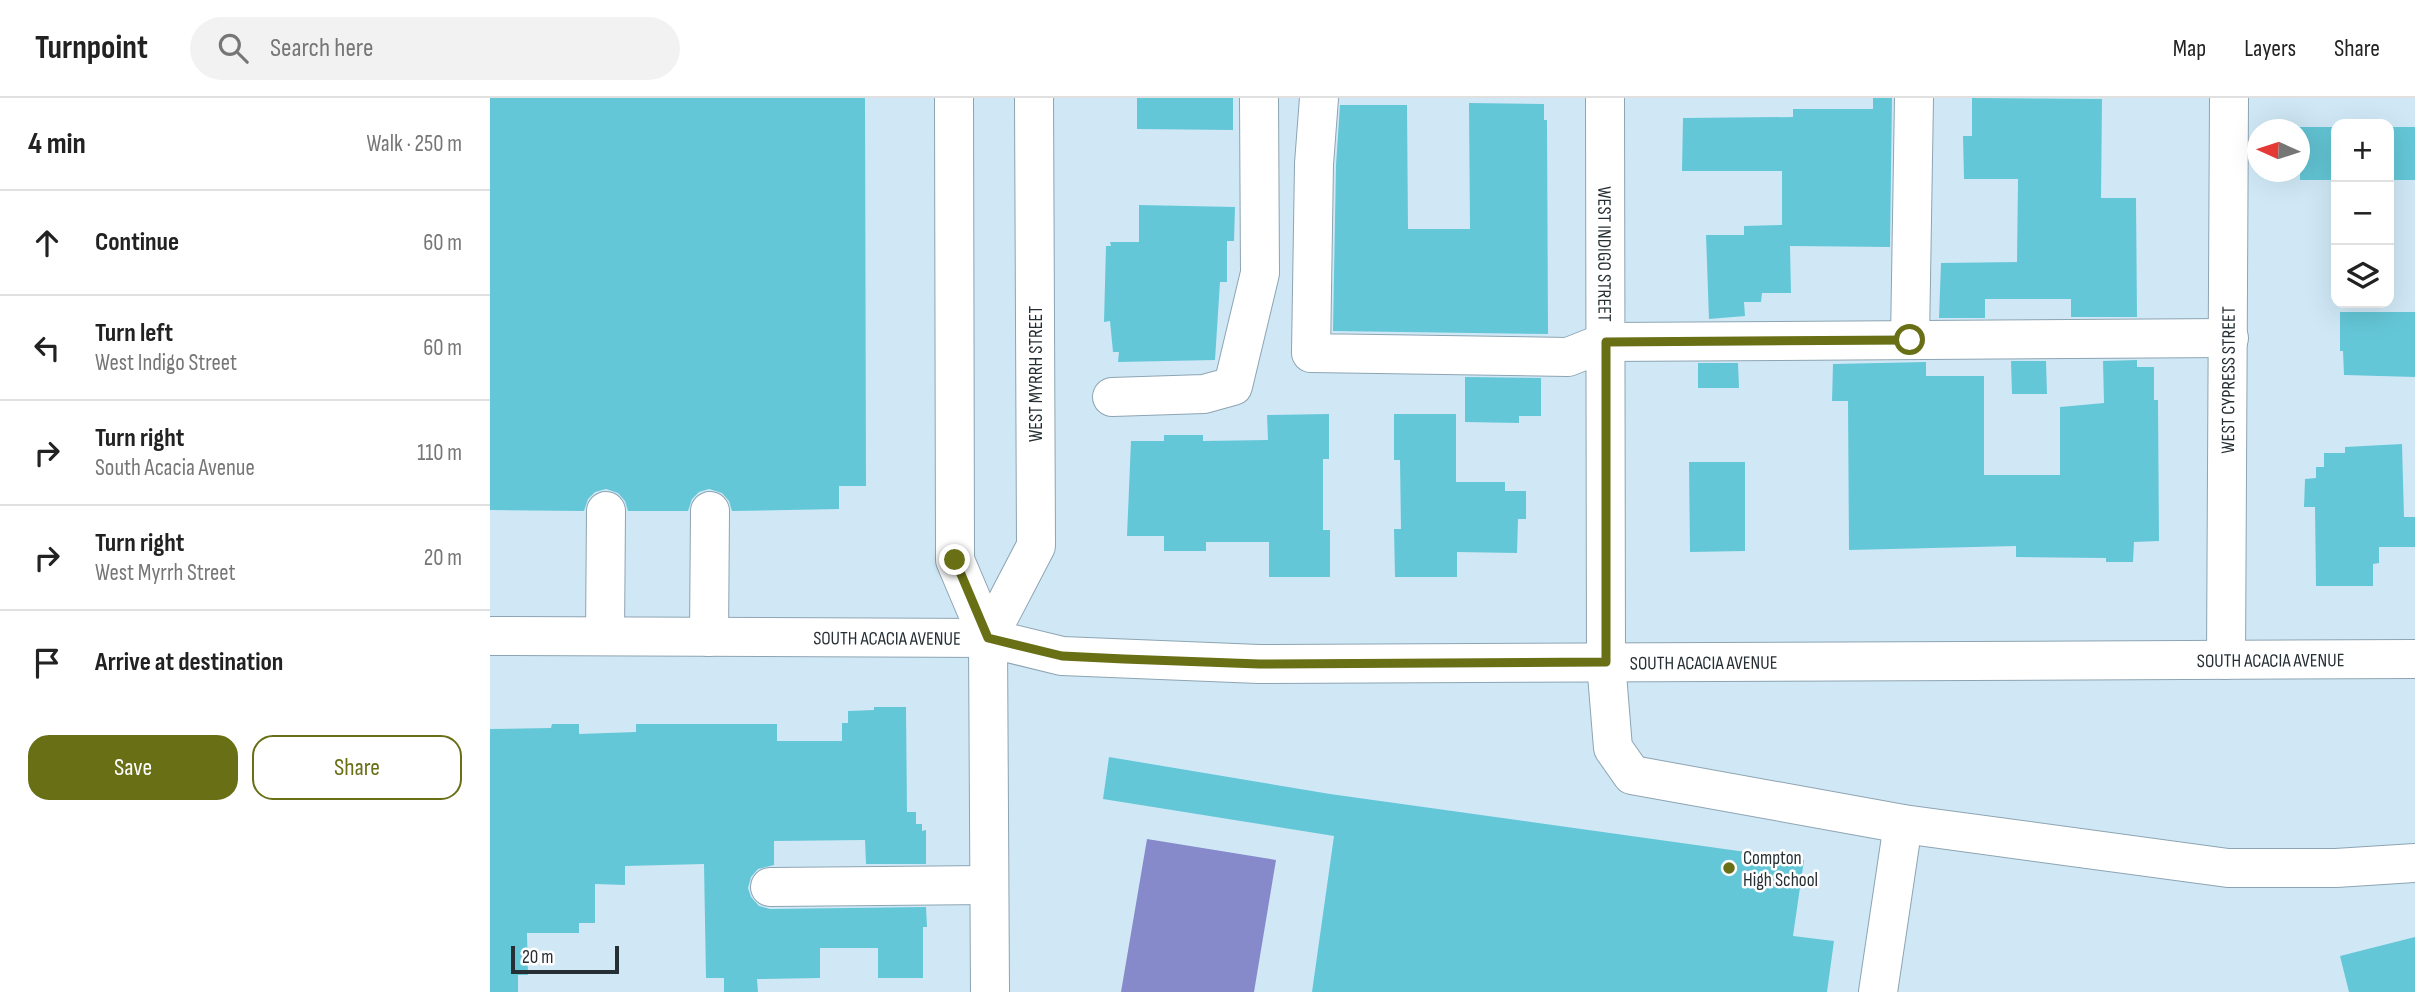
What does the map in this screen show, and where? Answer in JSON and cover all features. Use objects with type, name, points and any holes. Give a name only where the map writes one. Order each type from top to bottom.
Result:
[{"type":"street","name":"WEST MYRRH STREET","points":[[954,98],[955,560],[988,638],[990,992]]},
{"type":"street","name":"WEST MYRRH STREET","points":[[988,638],[1035,547],[1034,98]]},
{"type":"street","points":[[1112,397],[1204,394],[1233,386],[1260,273],[1259,98]]},
{"type":"street","points":[[1319,98],[1314,164],[1311,353],[1568,356],[1606,342],[2229,338]]},
{"type":"street","name":"WEST INDIGO STREET","points":[[1605,98],[1606,662],[1613,748],[1632,775],[1903,824],[2228,868],[2336,868],[2415,863]]},
{"type":"street","points":[[1910,340],[1913,98]]},
{"type":"street","name":"WEST CYPRESS STREET","points":[[2226,660],[2229,98]]},
{"type":"street","points":[[604,636],[606,511]]},
{"type":"street","points":[[709,637],[710,511]]},
{"type":"street","name":"SOUTH ACACIA AVENUE","points":[[490,636],[988,638],[1062,656],[1192,661],[2415,659]]},
{"type":"street","points":[[1878,992],[1903,824]]},
{"type":"street","points":[[770,887],[989,886]]},
{"type":"water","points":[[1147,839],[1276,860],[1254,992],[1121,992]]},
{"type":"building","points":[[490,98],[865,98],[866,486],[839,486],[839,509],[732,511],[729,501],[722,493],[709,489],[699,492],[692,499],[688,511],[628,511],[625,501],[618,493],[606,489],[595,492],[588,499],[584,511],[490,510]]},
{"type":"building","points":[[1137,98],[1233,98],[1233,130],[1137,129]]},
{"type":"building","points":[[1873,98],[1892,98],[1890,247],[1790,246],[1791,293],[1762,293],[1761,302],[1744,302],[1745,316],[1709,319],[1706,235],[1744,235],[1744,226],[1782,225],[1782,171],[1682,171],[1683,118],[1793,117],[1793,109],[1873,109]]},
{"type":"building","points":[[1972,98],[2102,99],[2101,198],[2136,198],[2137,317],[2071,317],[2071,299],[1985,299],[1985,318],[1939,318],[1941,263],[2017,262],[2018,179],[1964,179],[1963,136],[1972,136]]},
{"type":"building","points":[[1469,103],[1544,104],[1544,120],[1547,120],[1548,334],[1333,331],[1336,165],[1340,105],[1407,105],[1408,229],[1470,229]]},
{"type":"building","points":[[2310,127],[2331,127],[2331,180],[2310,180]]},
{"type":"building","points":[[2394,127],[2415,127],[2415,180],[2394,180]]},
{"type":"building","points":[[1139,205],[1235,207],[1234,241],[1227,241],[1227,282],[1220,282],[1215,360],[1118,362],[1119,352],[1113,352],[1110,321],[1104,322],[1106,246],[1111,246],[1110,242],[1139,242]]},
{"type":"building","points":[[2340,312],[2415,312],[2415,377],[2344,375],[2343,351],[2340,351]]},
{"type":"building","points":[[2137,360],[2137,367],[2154,367],[2154,400],[2158,400],[2159,541],[2134,542],[2133,562],[2106,562],[2106,558],[2016,557],[2016,546],[1849,550],[1848,401],[1832,401],[1833,364],[1926,362],[1926,376],[1984,376],[1984,475],[2060,475],[2060,407],[2104,403],[2103,361]]},
{"type":"building","points":[[2011,361],[2046,361],[2047,394],[2012,394]]},
{"type":"building","points":[[1698,363],[1738,363],[1739,388],[1698,388]]},
{"type":"building","points":[[1465,377],[1541,378],[1541,416],[1519,416],[1519,423],[1465,422]]},
{"type":"building","points":[[1329,414],[1329,459],[1323,459],[1323,530],[1330,530],[1330,577],[1269,577],[1269,542],[1206,542],[1206,551],[1164,551],[1164,536],[1127,536],[1131,441],[1164,441],[1164,435],[1203,435],[1203,441],[1268,440],[1267,415]]},
{"type":"building","points":[[1394,414],[1456,414],[1456,482],[1505,482],[1505,491],[1526,491],[1526,519],[1518,519],[1517,553],[1457,552],[1457,577],[1395,577],[1394,529],[1401,529],[1400,460],[1394,460]]},
{"type":"building","points":[[2402,444],[2404,517],[2415,517],[2415,547],[2379,547],[2379,563],[2373,564],[2373,586],[2316,586],[2315,507],[2304,507],[2305,479],[2316,478],[2316,467],[2324,467],[2324,453],[2345,453],[2345,447]]},
{"type":"building","points":[[1689,462],[1745,462],[1745,551],[1690,552]]},
{"type":"building","points":[[874,707],[906,707],[907,812],[916,812],[916,824],[922,824],[922,831],[926,830],[926,864],[866,864],[865,840],[774,841],[774,865],[758,869],[751,877],[748,888],[751,897],[759,906],[770,909],[926,907],[927,927],[923,927],[923,978],[878,978],[878,948],[820,948],[820,978],[757,979],[758,992],[724,992],[724,978],[706,978],[704,864],[625,866],[625,885],[595,884],[595,923],[579,923],[579,933],[527,933],[528,975],[518,975],[518,992],[490,992],[490,729],[551,728],[552,724],[579,724],[579,734],[636,732],[636,724],[777,724],[777,741],[842,741],[842,723],[848,723],[848,711],[874,710]]},
{"type":"building","points":[[1109,757],[1330,794],[1804,860],[1793,936],[1834,941],[1827,992],[1312,992],[1334,836],[1103,799]]},
{"type":"building","points":[[2415,937],[2415,992],[2349,992],[2340,956]]},
{"type":"place","name":"Compton High School","points":[[1729,868]]},
{"type":"route","points":[[955,560],[988,638],[1062,656],[1259,664],[1606,662],[1606,342],[1910,340]]}]
